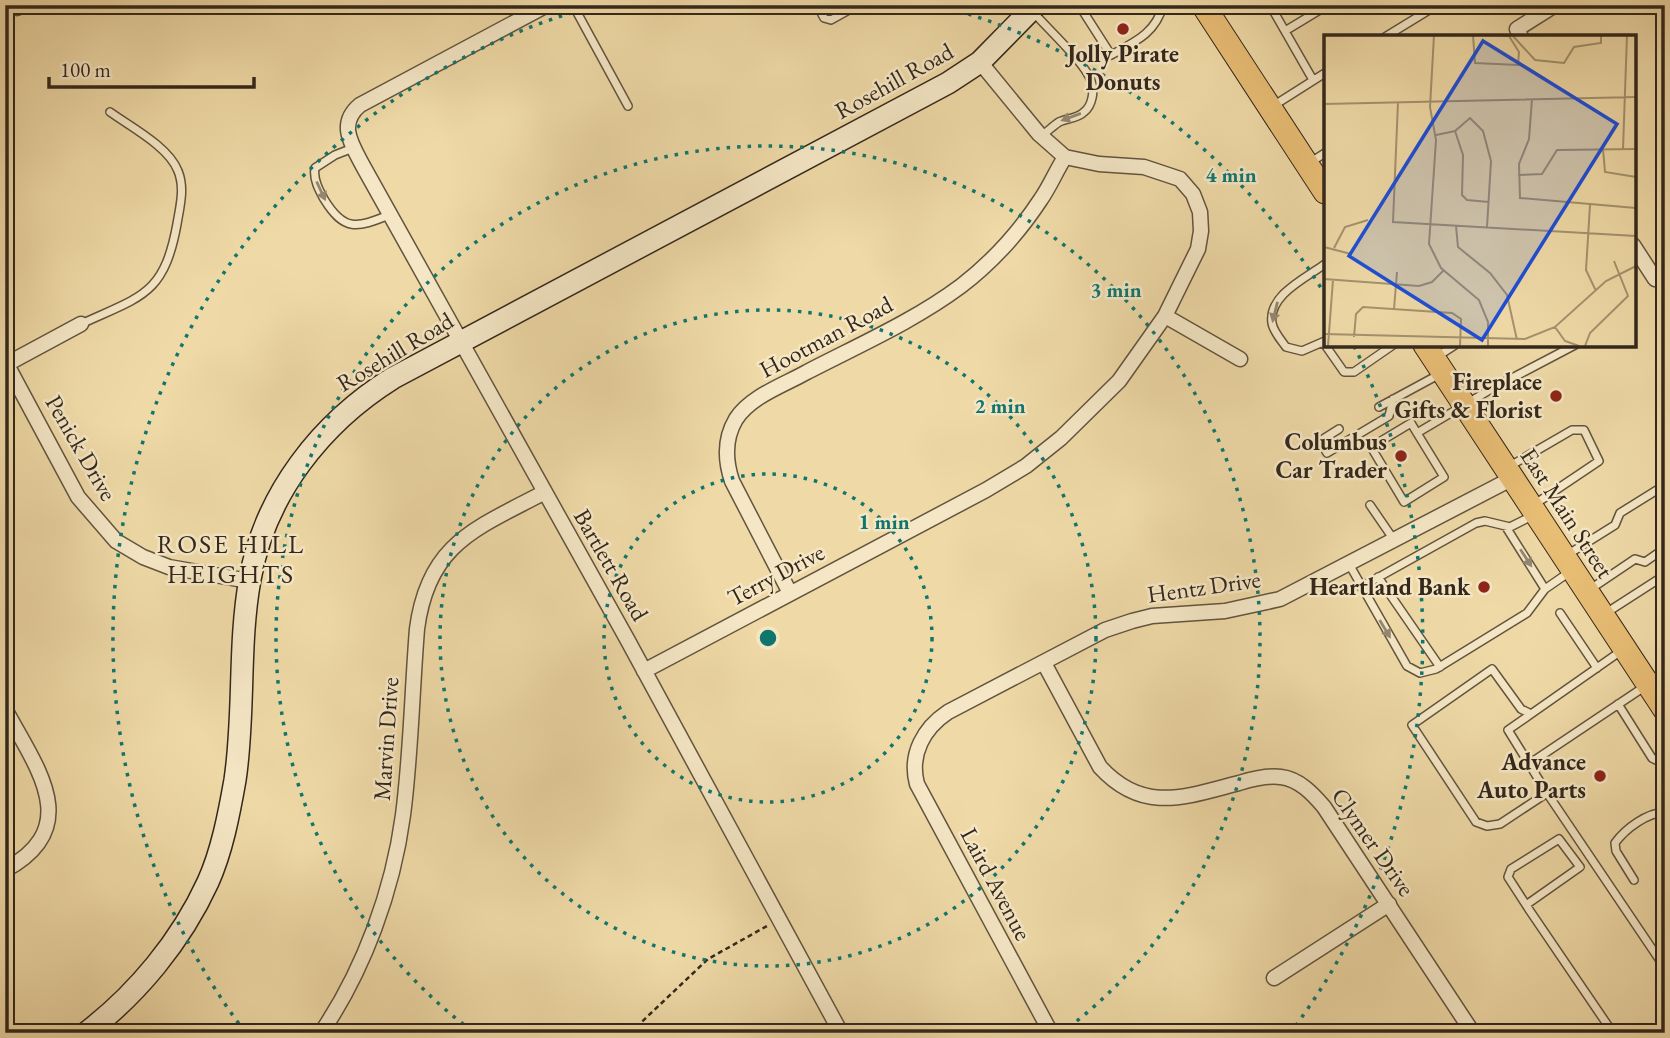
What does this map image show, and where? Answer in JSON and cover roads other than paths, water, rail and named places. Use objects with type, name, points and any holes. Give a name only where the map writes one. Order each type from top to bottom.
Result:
[{"type":"main road","points":[[1209,7],[1270,108],[1316,159],[1324,188]]},
{"type":"main road","name":"East Main Street","points":[[1434,358],[1625,649],[1656,678],[1665,710]]},
{"type":"street","name":"Bartlett Road","points":[[547,5],[360,105],[352,111],[346,130],[389,215],[644,671],[841,1033]]},
{"type":"street","points":[[1519,33],[1555,5]]},
{"type":"street","name":"Rosehill Road","points":[[86,1033],[117,1008],[152,971],[189,916],[208,881],[219,848],[235,776],[249,581],[254,560],[275,505],[289,479],[320,438],[349,409],[374,390],[929,94],[980,62],[1033,8]]},
{"type":"street","name":"Terry Drive","points":[[644,671],[986,490],[1026,466],[1061,438],[1119,382],[1165,316],[1198,248],[1200,212],[1193,194],[1180,179],[1162,172],[1065,157],[1041,136],[980,62]]},
{"type":"street","name":"Hootman Road","points":[[790,593],[732,481],[727,466],[729,433],[737,418],[761,397],[926,309],[962,285],[987,262],[1042,199],[1065,157]]},
{"type":"street","points":[[1635,247],[1660,276]]},
{"type":"street","points":[[1165,316],[1240,359]]},
{"type":"street","points":[[6,364],[81,324]]},
{"type":"street","name":"Penick Drive","points":[[6,364],[78,497],[116,541],[143,557],[169,567],[249,581]]},
{"type":"street","name":"Hentz Drive","points":[[917,754],[921,740],[938,719],[1105,630],[1152,615],[1225,611],[1280,598],[1394,540],[1509,473]]},
{"type":"street","name":"Marvin Drive","points":[[321,1033],[362,955],[382,906],[396,851],[406,782],[416,629],[429,580],[450,549],[463,538],[543,493]]},
{"type":"street","name":"Clymer Drive","points":[[1044,663],[1089,750],[1113,781],[1129,791],[1166,799],[1185,797],[1257,778],[1283,777],[1295,781],[1316,797],[1473,1033]]},
{"type":"street","points":[[5,709],[42,779],[49,801],[48,825],[38,846],[22,861],[5,870]]},
{"type":"street","name":"Laird Avenue","points":[[917,754],[915,775],[922,795],[1051,1033]]},
{"type":"street","points":[[1274,978],[1388,904]]},
{"type":"lane","points":[[573,5],[628,106]]},
{"type":"lane","points":[[817,5],[824,18],[831,20],[858,5]]},
{"type":"lane","points":[[1079,5],[1111,55],[1144,37],[1160,18],[1163,5]]},
{"type":"lane","points":[[1269,5],[1313,80]]},
{"type":"lane","points":[[1285,31],[1328,5]]},
{"type":"lane","points":[[1388,35],[1434,7],[1433,5]]},
{"type":"lane","points":[[1033,8],[1079,64],[1091,81],[1093,93],[1091,104],[1084,112],[1073,119],[1060,121],[1041,136]]},
{"type":"lane","points":[[1270,108],[1324,74]]},
{"type":"lane","points":[[81,324],[148,291],[164,273],[172,253],[183,194],[178,170],[160,148],[110,112]]},
{"type":"lane","points":[[354,148],[315,168],[314,175],[319,191],[333,214],[349,225],[365,225],[389,215]]},
{"type":"lane","points":[[1324,265],[1279,297],[1272,312],[1272,326],[1286,347],[1302,351],[1324,342]]},
{"type":"lane","points":[[1327,346],[1344,372],[1354,372],[1389,346]]},
{"type":"lane","points":[[1379,407],[1392,400],[1434,358],[1453,346]]},
{"type":"lane","points":[[1417,433],[1573,346]]},
{"type":"lane","points":[[1339,429],[1320,440],[1327,453],[1389,415],[1392,400]]},
{"type":"lane","points":[[1411,423],[1417,433],[1444,477],[1404,502],[1371,447],[1411,423]]},
{"type":"lane","points":[[1362,590],[1378,577],[1476,523],[1485,521],[1506,527],[1516,525],[1600,461],[1584,430],[1572,430],[1509,473]]},
{"type":"lane","points":[[1349,564],[1407,666],[1420,673],[1440,667],[1527,613],[1569,563],[1615,525],[1620,513],[1665,485]]},
{"type":"lane","points":[[1370,505],[1394,540]]},
{"type":"lane","points":[[1506,527],[1545,589]]},
{"type":"lane","points":[[1587,592],[1635,559],[1645,562],[1665,548]]},
{"type":"lane","points":[[1603,615],[1665,575]]},
{"type":"lane","points":[[1378,577],[1440,667]]},
{"type":"lane","points":[[1560,613],[1597,668]]},
{"type":"lane","points":[[1625,649],[1508,730],[1547,793],[1665,968]]},
{"type":"lane","points":[[1531,714],[1521,709],[1492,668],[1412,725],[1476,822],[1487,826],[1500,824],[1547,793]]},
{"type":"lane","points":[[1529,764],[1656,678]]},
{"type":"lane","points":[[1618,704],[1652,758],[1660,762],[1665,759]]},
{"type":"lane","points":[[1634,880],[1616,851],[1615,842],[1622,834],[1654,813],[1665,812]]},
{"type":"lane","points":[[1526,905],[1580,867],[1559,839],[1511,869],[1507,877],[1526,905],[1613,1033]]},
{"type":"place","name":"Jolly Pirate Donuts","points":[[1123,29]]},
{"type":"place","name":"Fireplace Gifts & Florist","points":[[1556,396]]},
{"type":"place","name":"Columbus Car Trader","points":[[1401,456]]},
{"type":"place","name":"Heartland Bank","points":[[1484,587]]},
{"type":"place","name":"Advance Auto Parts","points":[[1600,776]]},
{"type":"district","name":"ROSE HILL HEIGHTS","points":[[231,559]]}]
